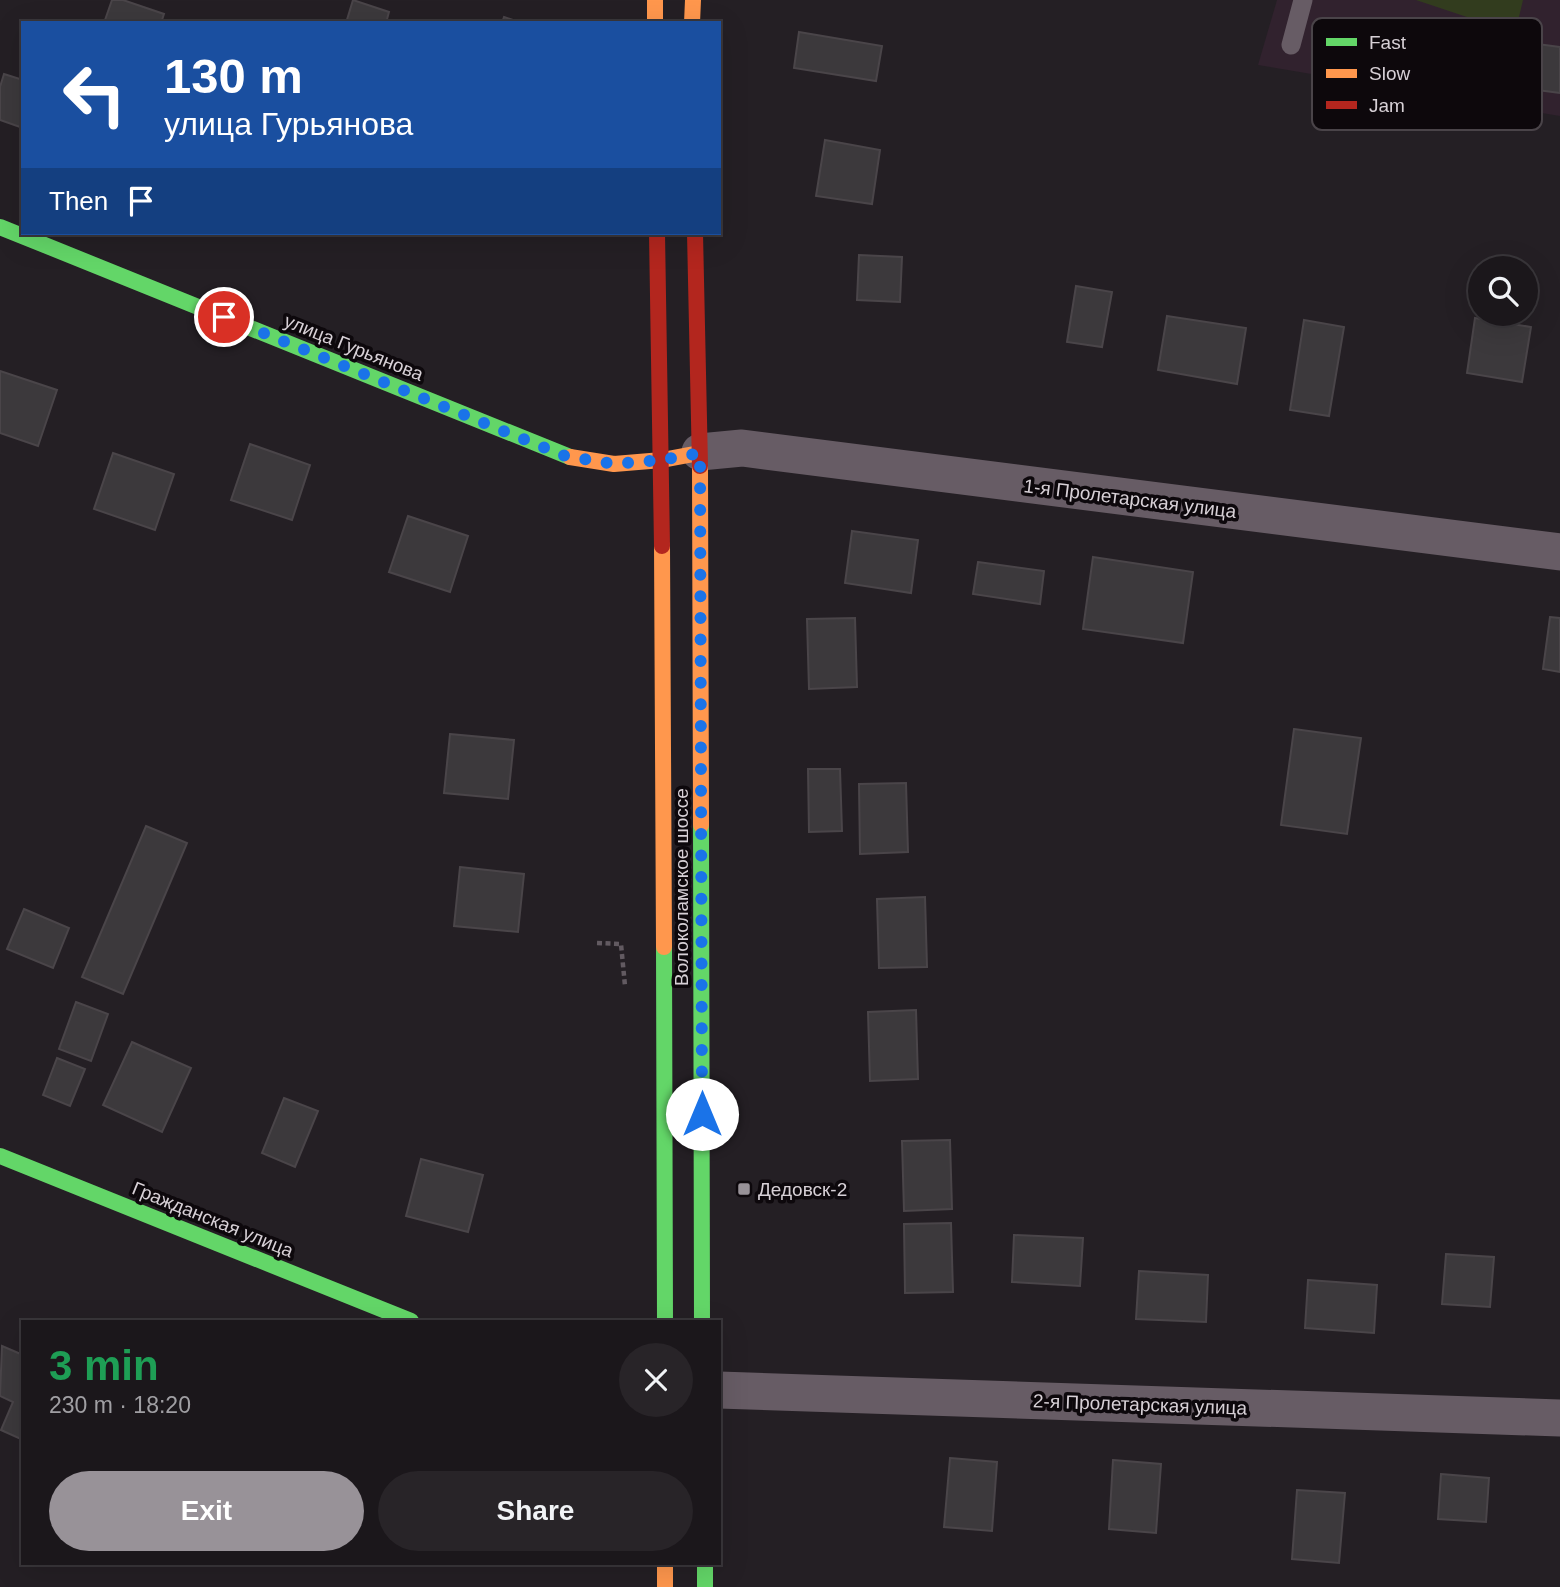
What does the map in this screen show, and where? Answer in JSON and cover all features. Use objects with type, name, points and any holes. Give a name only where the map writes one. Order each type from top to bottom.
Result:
[{"type":"main road","points":[[655,0],[655,21]]},
{"type":"main road","points":[[692,21],[693,0]]},
{"type":"main road","name":"улица Гурьянова","points":[[0,227],[565,456],[614,464],[662,460],[700,453]]},
{"type":"main road","name":"Волоколамское шоссе","points":[[657,235],[662,460],[666,1320]]},
{"type":"main road","name":"Волоколамское шоссе","points":[[695,235],[700,453],[702,1320]]},
{"type":"main road","name":"Гражданская улица","points":[[0,1156],[409,1320]]},
{"type":"main road","points":[[665,1565],[665,1587]]},
{"type":"main road","points":[[705,1565],[705,1587]]},
{"type":"street","name":"1-я Пролетарская улица","points":[[700,453],[742,448],[1560,552]]},
{"type":"street","name":"2-я Пролетарская улица","points":[[721,1390],[1560,1418]]},
{"type":"lane","points":[[1291,45],[1303,0]]},
{"type":"path","points":[[597,943],[621,944],[626,999]]},
{"type":"shaded area","points":[[1277,0],[1560,0],[1560,116],[1542,113],[1542,18],[1312,18],[1312,74],[1258,65]]},
{"type":"green space","points":[[1416,0],[1523,0],[1519,18],[1470,18]]},
{"type":"building","points":[[112,0],[123,0],[164,14],[162,21],[105,21]]},
{"type":"building","points":[[353,0],[389,12],[387,21],[347,21]]},
{"type":"building","points":[[799,32],[882,46],[876,81],[794,68]]},
{"type":"building","points":[[1542,45],[1560,47],[1560,93],[1542,91]]},
{"type":"building","points":[[4,74],[21,79],[21,127],[0,120],[0,87]]},
{"type":"building","points":[[825,140],[880,150],[872,204],[816,196]]},
{"type":"building","points":[[859,255],[902,257],[900,302],[857,300]]},
{"type":"building","points":[[1076,286],[1112,292],[1102,347],[1067,342]]},
{"type":"building","points":[[1167,316],[1246,328],[1237,384],[1158,370]]},
{"type":"building","points":[[1304,320],[1344,327],[1329,416],[1290,410]]},
{"type":"building","points":[[1474,326],[1531,327],[1522,382],[1467,373]]},
{"type":"building","points":[[0,371],[57,390],[38,446],[0,433]]},
{"type":"building","points":[[250,444],[310,465],[292,520],[231,500]]},
{"type":"building","points":[[113,453],[174,474],[155,530],[94,509]]},
{"type":"building","points":[[408,516],[468,536],[450,592],[389,572]]},
{"type":"building","points":[[852,531],[918,540],[911,593],[845,583]]},
{"type":"building","points":[[1093,557],[1193,572],[1183,643],[1083,629]]},
{"type":"building","points":[[978,562],[1044,571],[1040,604],[973,594]]},
{"type":"building","points":[[1550,617],[1560,618],[1560,672],[1543,669]]},
{"type":"building","points":[[855,618],[857,687],[809,689],[807,619]]},
{"type":"building","points":[[1294,729],[1361,738],[1347,834],[1281,825]]},
{"type":"building","points":[[450,734],[514,740],[508,799],[444,793]]},
{"type":"building","points":[[808,769],[840,769],[842,831],[809,832]]},
{"type":"building","points":[[906,783],[908,852],[860,854],[859,784]]},
{"type":"building","points":[[146,826],[187,843],[123,994],[82,977]]},
{"type":"building","points":[[460,867],[524,874],[518,932],[454,926]]},
{"type":"building","points":[[925,897],[927,967],[879,968],[877,899]]},
{"type":"building","points":[[24,909],[69,928],[53,968],[7,949]]},
{"type":"building","points":[[76,1002],[108,1014],[91,1061],[59,1049]]},
{"type":"building","points":[[916,1010],[918,1079],[870,1081],[868,1012]]},
{"type":"building","points":[[132,1042],[191,1068],[162,1132],[103,1105]]},
{"type":"building","points":[[57,1058],[85,1069],[70,1106],[43,1095]]},
{"type":"building","points":[[284,1098],[318,1111],[295,1167],[262,1153]]},
{"type":"building","points":[[950,1140],[952,1209],[904,1211],[902,1141]]},
{"type":"building","points":[[421,1159],[483,1175],[468,1232],[406,1216]]},
{"type":"building","points":[[951,1223],[953,1292],[905,1293],[904,1224]]},
{"type":"building","points":[[1014,1235],[1083,1238],[1080,1286],[1012,1282]]},
{"type":"building","points":[[1446,1254],[1494,1257],[1490,1307],[1442,1304]]},
{"type":"building","points":[[1139,1271],[1208,1275],[1206,1322],[1136,1319]]},
{"type":"building","points":[[1308,1280],[1377,1285],[1374,1333],[1305,1328]]},
{"type":"building","points":[[2,1346],[21,1354],[21,1439],[1,1430],[13,1402],[0,1396]]},
{"type":"building","points":[[950,1458],[997,1462],[992,1531],[944,1527]]},
{"type":"building","points":[[1113,1460],[1161,1464],[1156,1533],[1109,1529]]},
{"type":"building","points":[[1441,1474],[1489,1478],[1486,1522],[1438,1519]]},
{"type":"building","points":[[1297,1490],[1345,1493],[1339,1563],[1292,1559]]},
{"type":"traffic: fast","points":[[0,227],[570,457]]},
{"type":"traffic: fast","points":[[701,825],[702,1320]]},
{"type":"traffic: fast","points":[[664,947],[665,1320]]},
{"type":"traffic: fast","points":[[0,1156],[409,1320]]},
{"type":"traffic: fast","points":[[705,1565],[705,1587]]},
{"type":"traffic: slow","points":[[655,0],[655,21]]},
{"type":"traffic: slow","points":[[692,21],[693,0]]},
{"type":"traffic: slow","points":[[570,457],[614,464],[694,454]]},
{"type":"traffic: slow","points":[[700,466],[701,825]]},
{"type":"traffic: slow","points":[[662,546],[664,947]]},
{"type":"traffic: slow","points":[[665,1565],[665,1587]]},
{"type":"traffic: jam","points":[[657,235],[662,546]]},
{"type":"traffic: jam","points":[[695,235],[700,466]]},
{"type":"place","name":"Дедовск-2","points":[[744,1189]]},
{"type":"route","points":[[224,317],[565,456],[614,464],[662,460],[700,453],[702,1114]]}]
